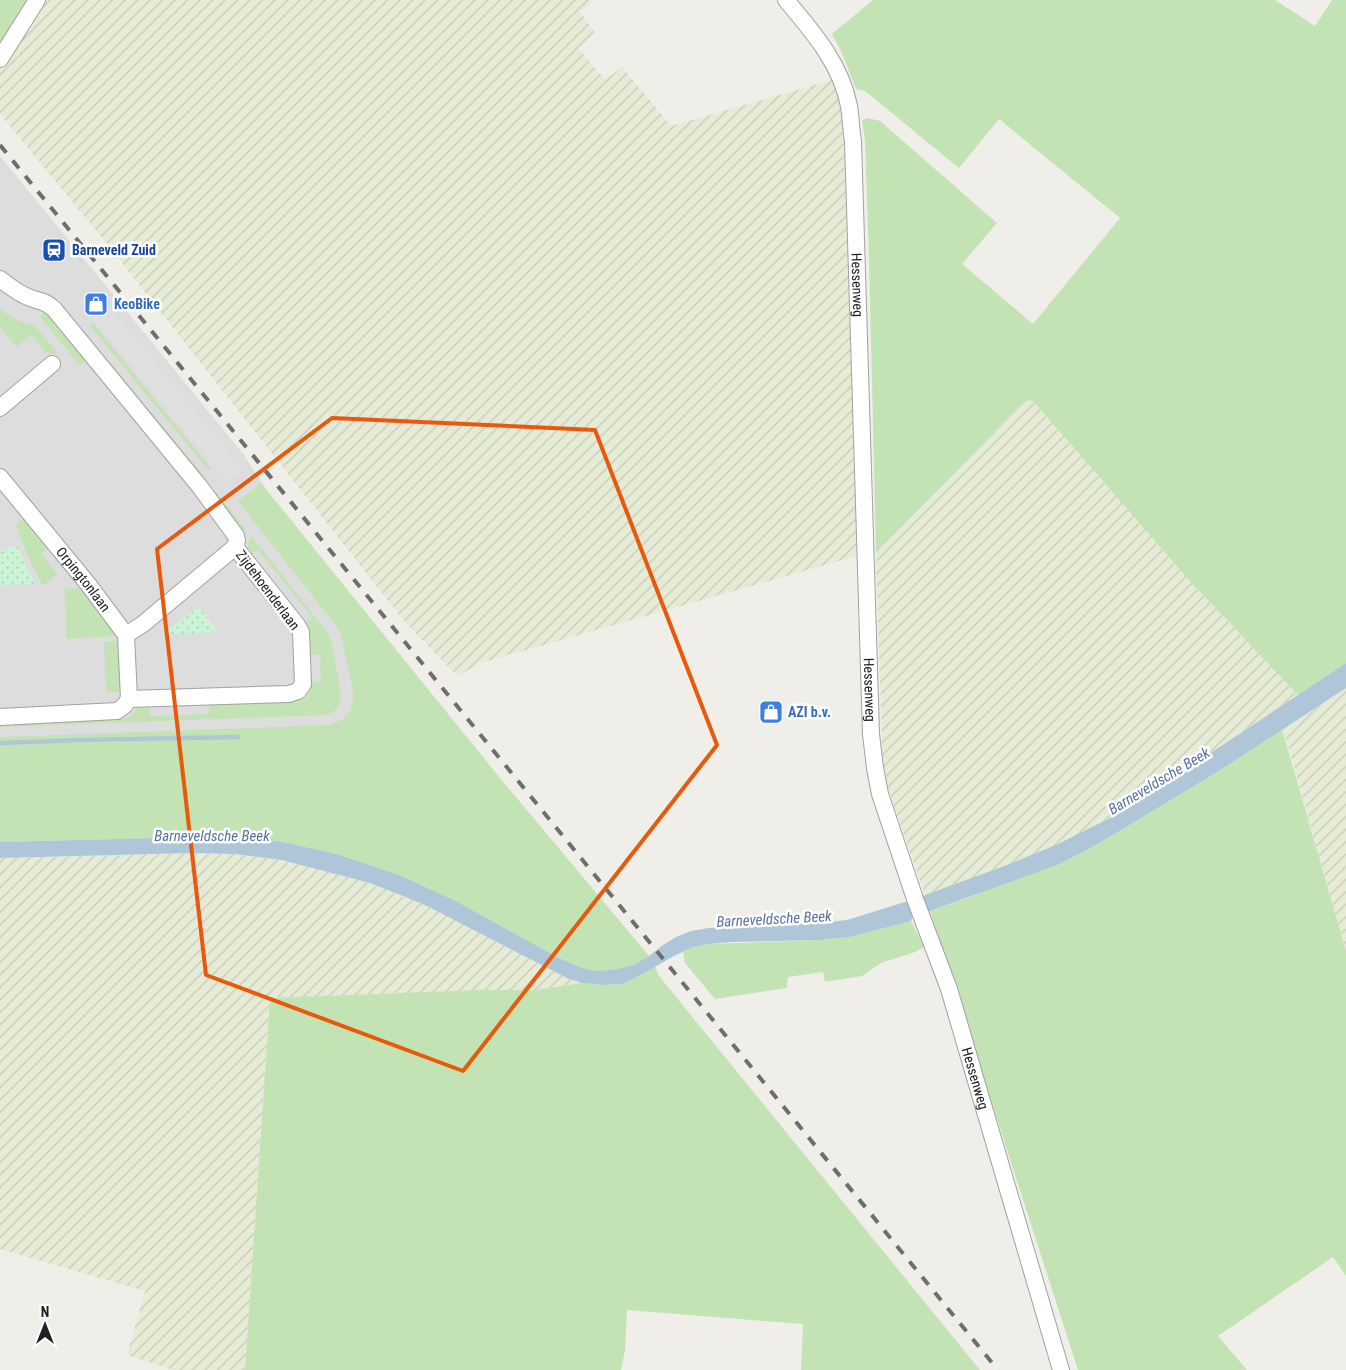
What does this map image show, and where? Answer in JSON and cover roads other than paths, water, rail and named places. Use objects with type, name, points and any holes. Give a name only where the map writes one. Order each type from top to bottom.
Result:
[{"type":"street","points":[[0,59],[37,0]]},
{"type":"street","name":"Hessenweg","points":[[786,0],[827,50],[838,73],[848,106],[853,141],[871,734],[880,794],[917,906],[949,989],[1061,1370]]},
{"type":"street","name":"Zijdehoenderlaan","points":[[0,279],[16,291],[29,298],[44,301],[54,309],[200,488],[236,536],[235,547],[297,625],[302,638],[303,684],[298,691],[289,694],[129,699]]},
{"type":"street","points":[[0,408],[52,364]]},
{"type":"street","name":"Orpingtonlaan","points":[[0,477],[88,584],[126,635]]},
{"type":"street","points":[[0,717],[117,711],[124,706],[129,699],[126,635],[235,547]]},
{"type":"water","points":[[1346,663],[1346,688],[1222,769],[1094,846],[1057,865],[930,911],[926,910],[913,915],[911,921],[850,937],[820,940],[733,942],[693,947],[622,984],[604,985],[583,983],[569,979],[429,907],[403,896],[370,883],[282,860],[235,854],[190,853],[0,858],[0,842],[238,836],[283,842],[337,854],[399,875],[456,901],[559,958],[582,968],[595,971],[618,969],[635,964],[676,937],[691,931],[709,928],[847,920],[913,901],[1058,844],[1122,812]]},
{"type":"waterway","points":[[0,743],[238,737]]},
{"type":"railway","points":[[0,145],[998,1370]]},
{"type":"place","name":"Barneveld Zuid","points":[[54,250]]},
{"type":"place","name":"KeoBike","points":[[96,304]]},
{"type":"place","name":"AZI b.v.","points":[[771,712]]},
{"type":"water label","name":"Barneveldsche Beek","points":[[1159,781]]},
{"type":"water label","name":"Barneveldsche Beek","points":[[212,836]]},
{"type":"water label","name":"Barneveldsche Beek","points":[[774,919]]}]
